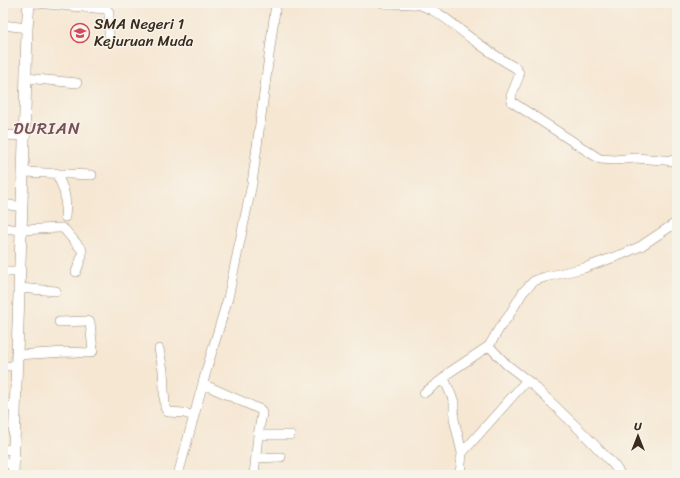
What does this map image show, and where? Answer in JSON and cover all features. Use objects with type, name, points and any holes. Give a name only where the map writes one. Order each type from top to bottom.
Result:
[{"type":"main road","points":[[13,475],[8,464],[8,449],[15,406],[29,3]]},
{"type":"street","points":[[35,3],[106,9],[109,12],[109,37]]},
{"type":"street","points":[[178,475],[228,298],[252,184],[276,3]]},
{"type":"street","points":[[383,3],[424,6],[446,19],[472,39],[516,68],[519,72],[519,76],[511,96],[512,102],[600,159],[615,160],[635,158],[677,161]]},
{"type":"street","points":[[3,25],[27,28]]},
{"type":"street","points":[[26,78],[77,82]]},
{"type":"street","points":[[3,135],[25,136]]},
{"type":"street","points":[[23,172],[92,175]]},
{"type":"street","points":[[56,173],[62,184],[66,197],[65,217]]},
{"type":"street","points":[[3,204],[22,207]]},
{"type":"street","points":[[424,392],[450,372],[489,346],[523,292],[534,281],[544,277],[584,268],[623,254],[641,246],[677,222]]},
{"type":"street","points":[[3,228],[22,230],[62,228],[82,250],[82,256],[76,272]]},
{"type":"street","points":[[3,272],[20,272]]},
{"type":"street","points":[[19,288],[56,291]]},
{"type":"street","points":[[3,366],[17,360],[66,352],[90,353],[93,351],[90,322],[59,322]]},
{"type":"street","points":[[489,346],[506,364],[527,380],[583,433],[622,475]]},
{"type":"street","points":[[159,349],[163,370],[165,408],[168,412],[194,416]]},
{"type":"street","points":[[444,378],[454,402],[454,420],[462,453],[460,475]]},
{"type":"street","points":[[462,453],[527,380]]},
{"type":"street","points":[[203,384],[260,410],[262,414],[258,435],[254,475]]},
{"type":"street","points":[[3,407],[15,406]]},
{"type":"street","points":[[258,435],[290,435]]},
{"type":"street","points":[[256,458],[280,456]]},
{"type":"place","name":"SMA Negeri 1 Kejuruan Muda","points":[[80,33]]},
{"type":"district","name":"DURIAN","points":[[47,128]]}]
